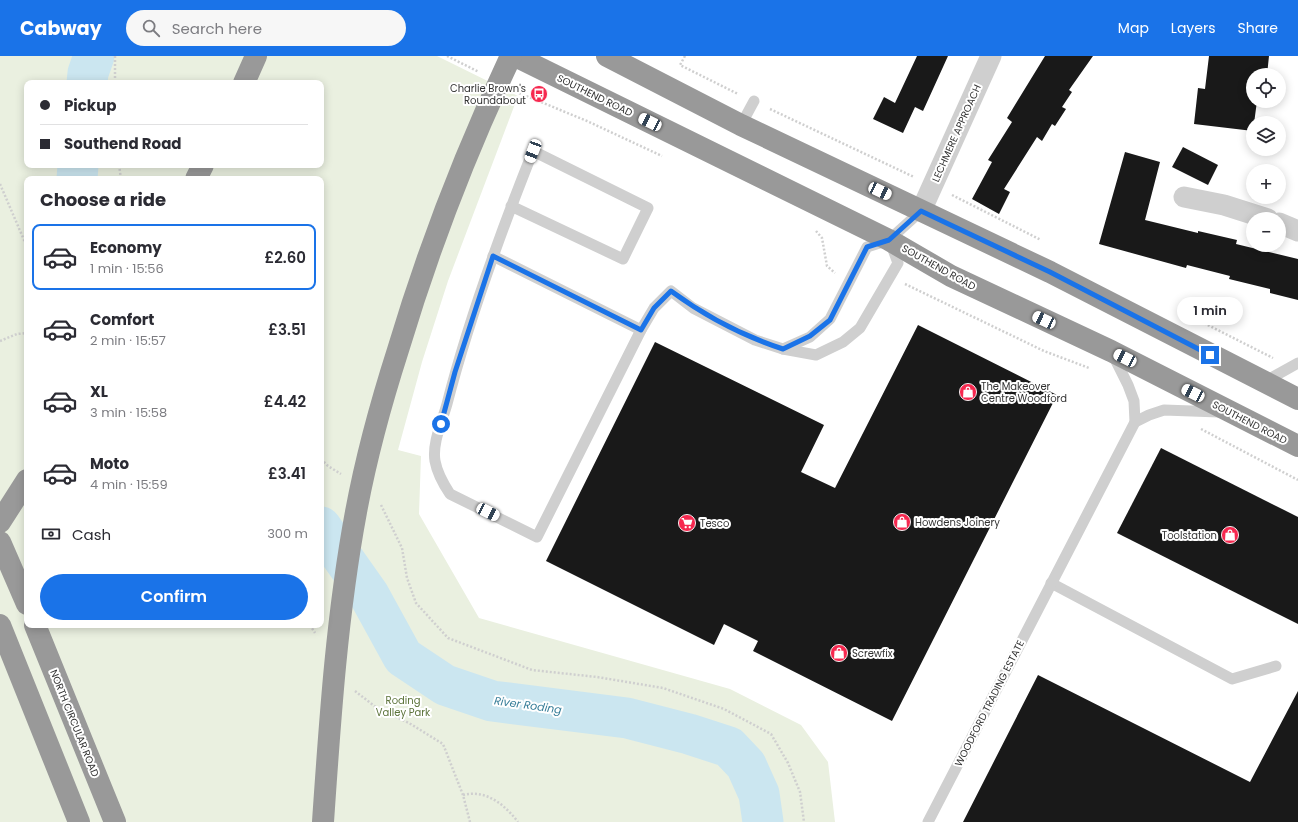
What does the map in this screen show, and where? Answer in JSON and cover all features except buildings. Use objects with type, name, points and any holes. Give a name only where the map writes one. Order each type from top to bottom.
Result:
[{"type":"highway","points":[[245,80],[256,56]]},
{"type":"highway","points":[[323,822],[330,720],[340,623],[356,512],[381,405],[413,300],[451,194],[492,95],[511,56]]},
{"type":"highway","name":"SOUTHEND ROAD","points":[[515,56],[889,240],[951,276],[1111,351],[1298,446]]},
{"type":"highway","points":[[607,56],[741,124],[1050,272],[1298,399]]},
{"type":"highway","points":[[0,522],[24,485]]},
{"type":"highway","points":[[0,542],[24,597]]},
{"type":"highway","points":[[0,626],[79,822]]},
{"type":"highway","name":"NORTH CIRCULAR ROAD","points":[[37,628],[114,822]]},
{"type":"street","name":"LECHMERE APPROACH","points":[[921,211],[990,56]]},
{"type":"street","points":[[1184,197],[1224,205],[1246,212]]},
{"type":"street","points":[[1286,227],[1298,231]]},
{"type":"lane","points":[[741,124],[754,101]]},
{"type":"lane","points":[[511,206],[623,259],[648,208],[533,151],[511,206],[493,256],[455,372],[436,446],[435,461],[444,485],[450,494],[537,537],[641,330],[654,308],[671,291],[693,308],[755,340],[783,349],[816,355],[843,342],[860,328],[898,263],[889,240]]},
{"type":"lane","points":[[783,349],[810,336],[830,320],[867,247],[889,240],[921,211]]},
{"type":"lane","points":[[493,256],[641,330]]},
{"type":"lane","name":"WOODFORD TRADING ESTATE","points":[[928,822],[1134,422],[1134,401],[1128,385],[1111,351]]},
{"type":"lane","points":[[1264,382],[1298,363]]},
{"type":"lane","points":[[1134,422],[1164,410],[1234,414]]},
{"type":"lane","points":[[1050,583],[1232,678],[1276,666]]},
{"type":"path","points":[[115,56],[116,80]]},
{"type":"path","points":[[447,56],[484,75]]},
{"type":"path","points":[[685,56],[680,65],[912,176]]},
{"type":"path","points":[[519,93],[587,121],[663,156]]},
{"type":"path","points":[[0,184],[24,240]]},
{"type":"path","points":[[951,195],[1047,244]]},
{"type":"path","points":[[814,228],[822,238],[827,266],[831,271],[838,274]]},
{"type":"path","points":[[906,284],[1044,351],[1094,370]]},
{"type":"path","points":[[0,341],[17,334],[24,334]]},
{"type":"path","points":[[1195,427],[1298,480]]},
{"type":"path","points":[[324,462],[346,477]]},
{"type":"path","points":[[378,502],[383,508],[402,548],[407,578],[416,603],[448,638],[532,670],[597,677],[663,688],[724,709],[771,734],[788,763],[800,792],[804,822]]},
{"type":"path","points":[[312,628],[317,637]]},
{"type":"path","points":[[354,690],[377,708],[409,723],[443,744],[463,795],[470,822]]},
{"type":"path","points":[[463,795],[477,792],[499,802],[518,822]]},
{"type":"green space","name":"Roding Valley Park","points":[[0,56],[437,56],[518,96],[448,281],[422,362],[398,450],[421,456],[419,514],[479,618],[730,689],[801,725],[828,762],[835,822],[0,822]]},
{"type":"water","points":[[742,736],[773,786],[777,822],[752,822],[747,802],[733,771]]},
{"type":"waterway","name":"River Roding","points":[[87,80],[88,73],[94,56]]},
{"type":"waterway","name":"River Roding","points":[[77,176],[78,168]]},
{"type":"waterway","name":"River Roding","points":[[324,531],[369,595],[403,657],[445,685],[492,701],[627,718],[689,734],[729,747],[746,765],[759,794],[763,822]]},
{"type":"place","name":"Charlie Brown's Roundabout","points":[[539,94]]},
{"type":"place","name":"The Makeover Centre Woodford","points":[[968,392]]},
{"type":"place","name":"Howdens Joinery","points":[[902,522]]},
{"type":"place","name":"Tesco","points":[[687,523]]},
{"type":"place","name":"Toolstation","points":[[1230,535]]},
{"type":"place","name":"Screwfix","points":[[839,653]]},
{"type":"route","points":[[441,424],[472,317],[493,256],[641,330],[654,308],[671,291],[693,308],[755,340],[783,349],[810,336],[830,320],[867,247],[889,240],[921,211],[1050,272],[1210,355]]}]
